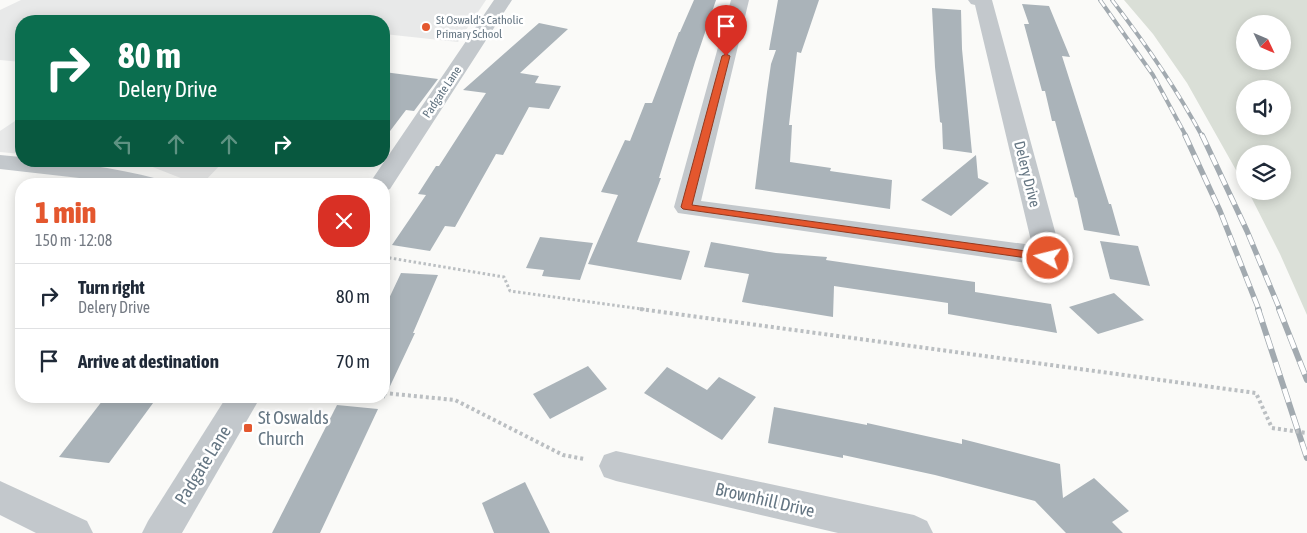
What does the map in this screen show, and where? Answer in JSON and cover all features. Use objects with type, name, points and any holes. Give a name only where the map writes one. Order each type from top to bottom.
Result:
[{"type":"street","name":"Padgate Lane","points":[[385,178],[503,0]]},
{"type":"street","name":"Delery Drive","points":[[740,0],[686,207],[1048,258],[983,0],[977,0]]},
{"type":"street","points":[[0,162],[15,164]]},
{"type":"street","points":[[44,167],[88,172],[118,178]]},
{"type":"street","name":"Padgate Lane","points":[[161,533],[241,403]]},
{"type":"street","name":"Brownhill Drive","points":[[616,466],[914,533]]},
{"type":"street","points":[[0,497],[74,533]]},
{"type":"path","points":[[390,258],[504,277],[510,291],[1256,393],[1272,428],[1307,434]]},
{"type":"path","points":[[390,394],[455,400],[562,455],[616,466]]},
{"type":"shaded area","name":"St Oswald's Catholic Primary School","points":[[21,0],[486,0],[458,42],[390,35],[390,15],[15,15],[15,61],[0,60],[0,10]]},
{"type":"shaded area","points":[[1124,0],[1307,0],[1307,315],[1280,254],[1253,200],[1291,200],[1291,145],[1236,145],[1236,170],[1187,83],[1153,34]]},
{"type":"shaded area","points":[[15,121],[15,153],[0,152],[0,131]]},
{"type":"shaded area","points":[[153,167],[218,167],[208,178],[181,178]]},
{"type":"building","points":[[694,0],[716,0],[659,178],[661,178],[637,242],[690,251],[681,280],[588,264],[618,195],[601,192],[625,140],[630,141],[645,103],[652,103],[679,32]]},
{"type":"building","points":[[778,0],[819,0],[801,53],[797,52],[789,125],[792,125],[790,162],[831,168],[830,171],[892,180],[890,209],[755,189],[771,64],[776,50],[769,50]]},
{"type":"building","points":[[1022,4],[1049,6],[1070,57],[1062,56],[1120,236],[1084,230],[1055,121],[1052,121],[1045,91],[1042,91],[1024,24],[1029,24]]},
{"type":"building","points":[[932,8],[961,10],[962,49],[972,153],[943,149],[942,123],[940,122],[935,67]]},
{"type":"building","points":[[539,23],[568,29],[520,73],[539,76],[535,83],[561,86],[549,109],[529,107],[503,155],[496,154],[455,227],[445,226],[430,251],[392,245],[426,195],[418,194],[436,166],[439,166],[486,93],[463,90]]},
{"type":"building","points":[[390,73],[438,79],[414,111],[406,110],[390,131]]},
{"type":"building","points":[[976,155],[978,178],[989,183],[951,216],[921,200]]},
{"type":"building","points":[[540,237],[593,243],[580,280],[542,276],[544,270],[526,268]]},
{"type":"building","points":[[1100,241],[1138,246],[1150,286],[1110,279]]},
{"type":"building","points":[[711,242],[776,253],[827,257],[826,260],[975,282],[975,292],[1051,304],[1057,333],[948,314],[948,303],[834,286],[833,317],[742,302],[749,274],[704,267]]},
{"type":"building","points":[[401,273],[438,275],[413,333],[415,333],[390,386],[390,296]]},
{"type":"building","points":[[1114,293],[1144,320],[1098,334],[1069,307]]},
{"type":"building","points":[[588,366],[607,389],[550,419],[533,394]]},
{"type":"building","points":[[667,367],[707,390],[719,377],[756,397],[722,440],[644,393]]},
{"type":"building","points":[[101,403],[153,403],[109,463],[59,457]]},
{"type":"building","points":[[337,405],[378,409],[320,533],[272,533]]},
{"type":"building","points":[[774,407],[867,425],[867,423],[962,444],[962,439],[1060,464],[1063,498],[1094,478],[1129,511],[1112,522],[1123,533],[1066,533],[1035,501],[935,475],[843,455],[843,458],[768,443]]},
{"type":"building","points":[[525,482],[550,533],[494,533],[482,503]]},
{"type":"railway","points":[[1100,0],[1153,75],[1186,136]]},
{"type":"railway","points":[[1112,0],[1160,66],[1202,136]]},
{"type":"railway","points":[[1185,135],[1220,211],[1259,310]]},
{"type":"railway","points":[[1202,135],[1247,231],[1280,310]]},
{"type":"railway","points":[[1258,309],[1307,458]]},
{"type":"railway","points":[[1279,309],[1307,380]]},
{"type":"place","name":"St Oswald's Catholic Primary School","points":[[426,27]]},
{"type":"place","name":"St Oswalds Church","points":[[248,428]]},
{"type":"route","points":[[726,56],[686,207],[1048,258]]}]
